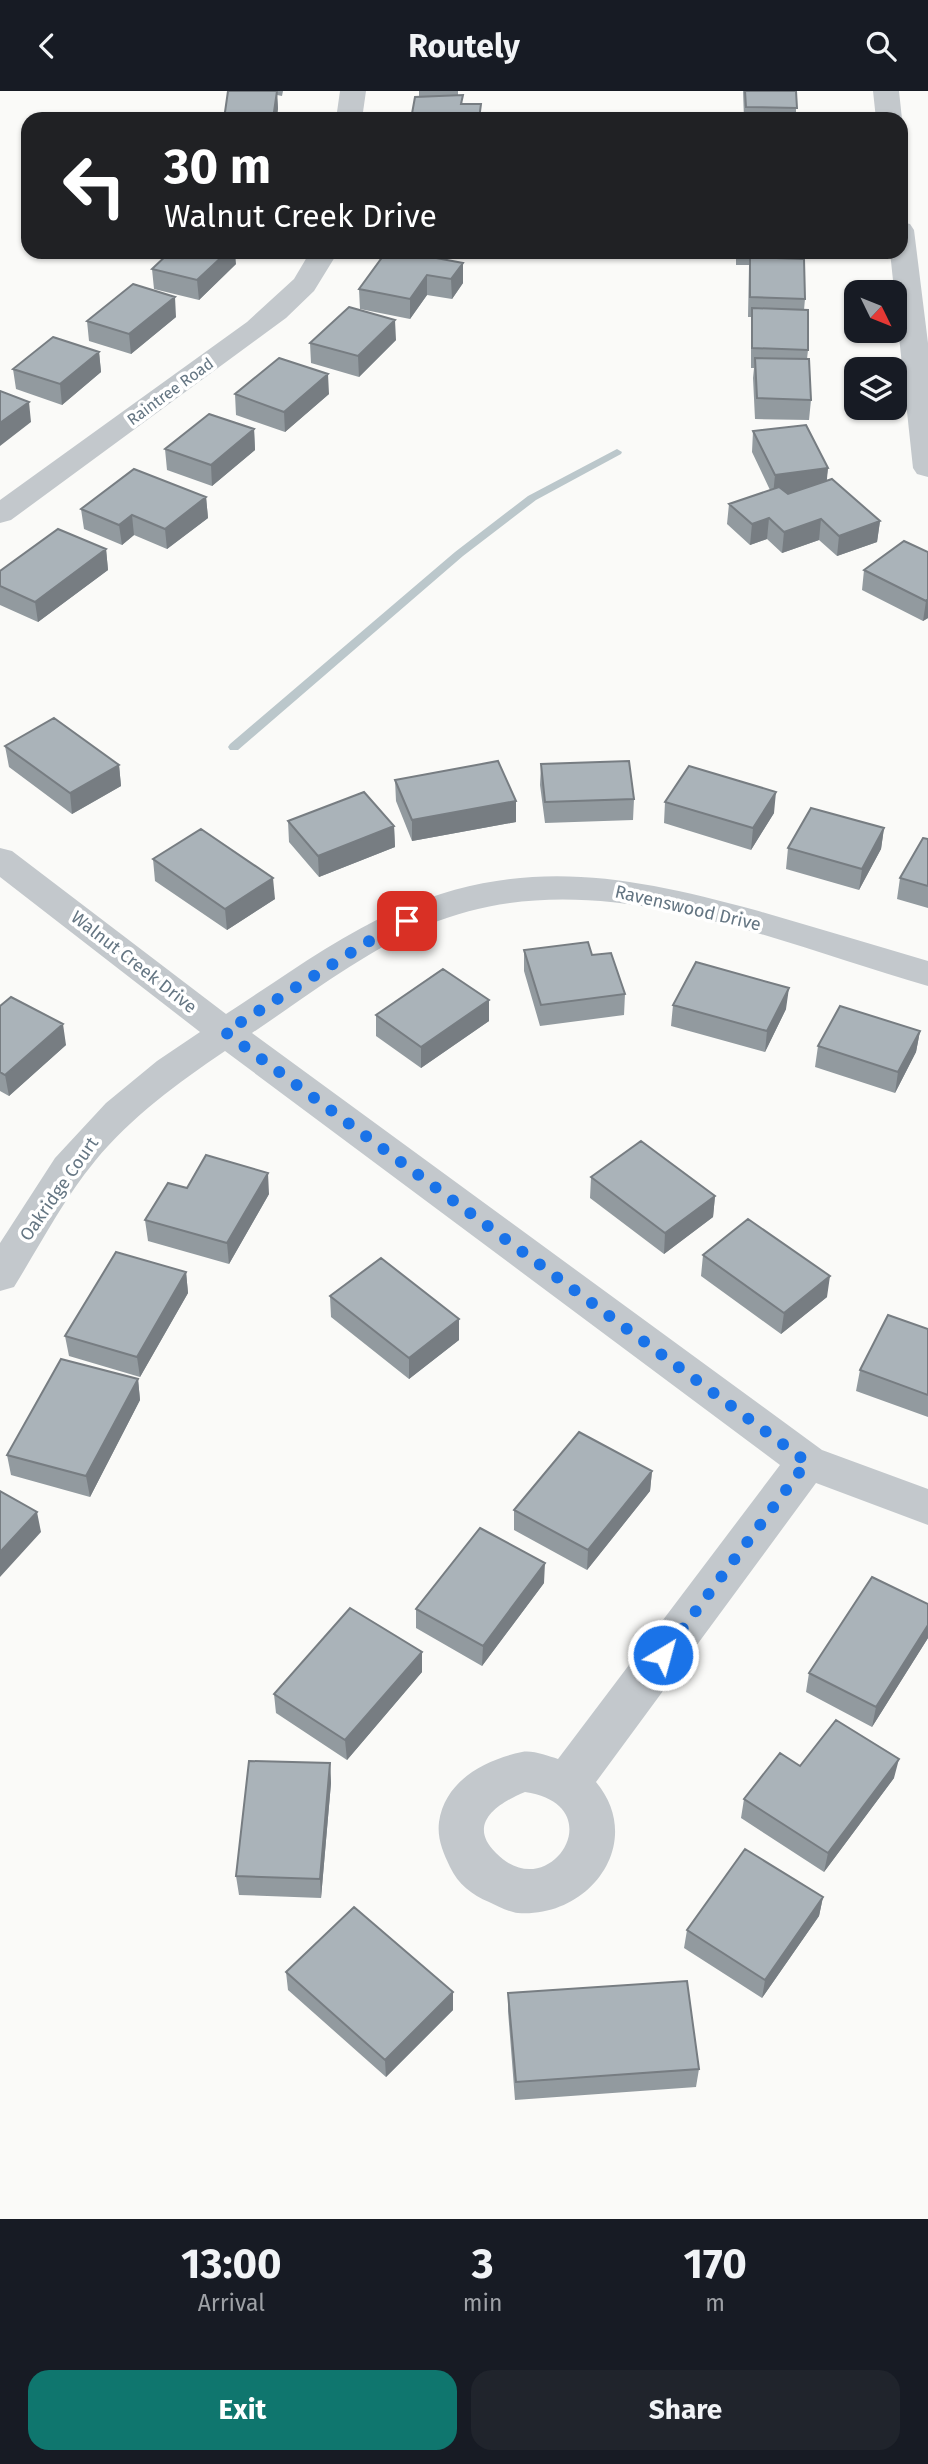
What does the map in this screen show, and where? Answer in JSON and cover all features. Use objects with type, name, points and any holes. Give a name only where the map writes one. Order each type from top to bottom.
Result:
[{"type":"street","points":[[350,112],[353,91]]},
{"type":"street","points":[[887,91],[889,112]]},
{"type":"street","name":"Raintree Road","points":[[0,514],[257,328],[292,299],[320,259]]},
{"type":"street","points":[[904,259],[928,468]]},
{"type":"street","name":"Walnut Creek Drive","points":[[0,859],[225,1032],[807,1462],[928,1507]]},
{"type":"street","name":"Ravenswood Drive","points":[[225,1032],[387,930],[427,911],[475,896],[523,890],[617,890],[666,899],[777,928],[928,974]]},
{"type":"street","name":"Oakridge Court","points":[[0,1276],[55,1189],[94,1138],[146,1089],[225,1032]]},
{"type":"street","points":[[567,1784],[807,1462]]},
{"type":"building","points":[[228,91],[277,91],[274,112],[225,112]]},
{"type":"building","points":[[745,91],[796,91],[797,108],[746,107]]},
{"type":"building","points":[[463,95],[461,104],[481,104],[480,112],[412,112],[415,97]]},
{"type":"building","points":[[163,259],[220,259],[197,280],[152,269]]},
{"type":"building","points":[[381,259],[442,259],[463,263],[451,279],[427,275],[410,299],[359,289]]},
{"type":"building","points":[[750,259],[804,259],[805,299],[750,297]]},
{"type":"building","points":[[133,284],[175,297],[129,334],[87,321]]},
{"type":"building","points":[[349,307],[395,320],[358,356],[310,343]]},
{"type":"building","points":[[752,308],[808,310],[808,350],[752,348]]},
{"type":"building","points":[[53,337],[99,352],[60,384],[13,369]]},
{"type":"building","points":[[279,358],[328,374],[284,412],[235,394]]},
{"type":"building","points":[[755,358],[809,359],[811,400],[757,398]]},
{"type":"building","points":[[0,391],[29,402],[0,423]]},
{"type":"building","points":[[209,414],[254,429],[211,465],[165,449]]},
{"type":"building","points":[[806,425],[828,468],[775,475],[753,431]]},
{"type":"building","points":[[134,469],[206,497],[165,529],[132,515],[119,525],[81,509]]},
{"type":"building","points":[[832,479],[880,521],[839,536],[821,519],[784,532],[769,518],[752,524],[729,504],[779,487],[788,494]]},
{"type":"building","points":[[58,529],[106,549],[35,602],[0,586],[0,571]]},
{"type":"building","points":[[904,541],[928,552],[926,601],[864,570]]},
{"type":"building","points":[[54,718],[119,765],[70,793],[5,746]]},
{"type":"building","points":[[498,761],[516,801],[412,820],[395,780]]},
{"type":"building","points":[[629,761],[634,799],[545,802],[541,764]]},
{"type":"building","points":[[689,766],[776,792],[753,828],[665,802]]},
{"type":"building","points":[[364,792],[394,826],[318,856],[288,821]]},
{"type":"building","points":[[811,808],[884,828],[862,869],[788,848]]},
{"type":"building","points":[[201,829],[273,878],[225,909],[153,859]]},
{"type":"building","points":[[923,838],[928,839],[928,886],[900,878]]},
{"type":"building","points":[[588,942],[592,955],[611,953],[625,994],[541,1005],[524,950]]},
{"type":"building","points":[[696,962],[789,988],[767,1031],[673,1005]]},
{"type":"building","points":[[443,969],[489,1000],[421,1047],[376,1015]]},
{"type":"building","points":[[11,997],[63,1024],[5,1075],[0,1072],[0,1006]]},
{"type":"building","points":[[840,1006],[920,1031],[898,1072],[818,1046]]},
{"type":"building","points":[[641,1141],[715,1196],[665,1233],[591,1177]]},
{"type":"building","points":[[206,1155],[268,1173],[227,1243],[145,1220],[168,1183],[187,1188]]},
{"type":"building","points":[[748,1219],[830,1276],[784,1313],[703,1255]]},
{"type":"building","points":[[116,1252],[186,1272],[137,1357],[65,1336]]},
{"type":"building","points":[[381,1258],[459,1319],[409,1358],[330,1296]]},
{"type":"building","points":[[888,1315],[928,1329],[928,1395],[860,1370]]},
{"type":"building","points":[[61,1359],[138,1379],[86,1476],[7,1455]]},
{"type":"building","points":[[579,1432],[652,1471],[588,1550],[514,1510]]},
{"type":"building","points":[[0,1491],[37,1512],[0,1552]]},
{"type":"building","points":[[480,1528],[545,1563],[483,1646],[416,1609]]},
{"type":"building","points":[[872,1577],[928,1604],[928,1625],[876,1707],[809,1673]]},
{"type":"building","points":[[350,1608],[422,1652],[345,1740],[274,1694]]},
{"type":"building","points":[[836,1720],[899,1759],[828,1853],[744,1799],[780,1753],[800,1766]]},
{"type":"building","points":[[249,1761],[330,1763],[320,1879],[236,1876]]},
{"type":"building","points":[[745,1849],[823,1897],[765,1980],[687,1930]]},
{"type":"building","points":[[354,1907],[453,1992],[385,2060],[286,1972]]},
{"type":"building","points":[[687,1981],[699,2069],[516,2082],[508,1993]]},
{"type":"waterway","points":[[234,747],[459,554],[532,498],[617,452]]},
{"type":"route","points":[[407,921],[387,930],[225,1032],[807,1462],[663,1655]]}]
